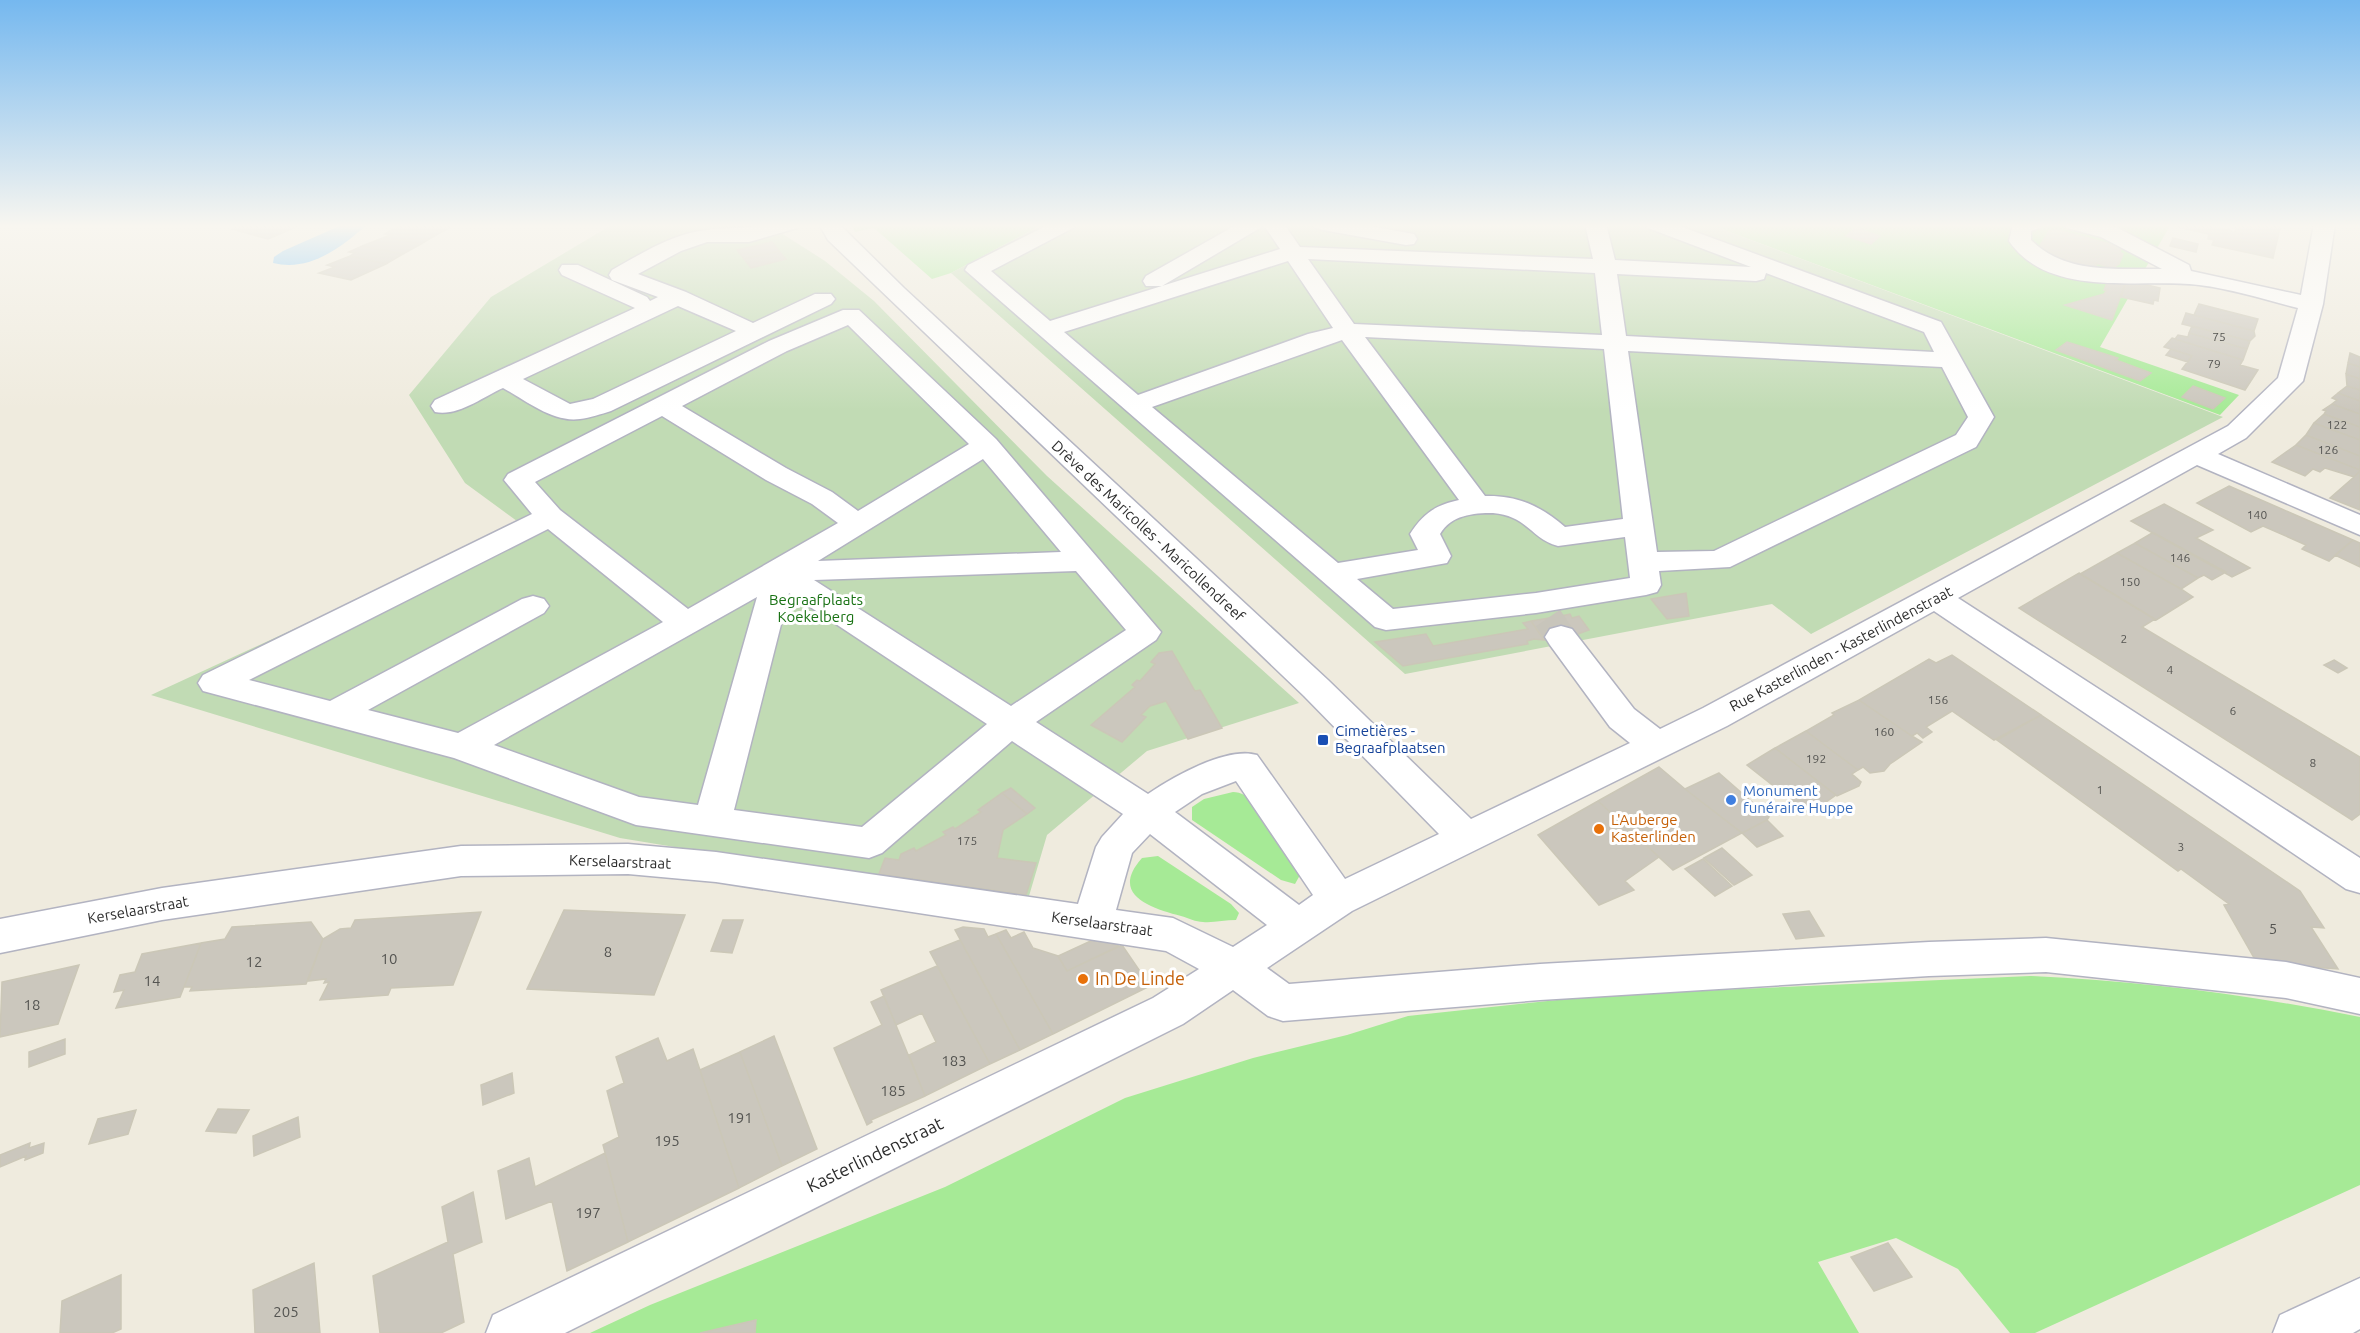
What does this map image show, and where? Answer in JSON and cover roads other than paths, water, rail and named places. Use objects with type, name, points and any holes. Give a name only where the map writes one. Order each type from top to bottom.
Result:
[{"type":"street","points":[[605,286],[654,309]]},
{"type":"street","points":[[650,286],[743,326]]},
{"type":"street","name":"Drève des Maricolles - Maricollendreef","points":[[889,286],[1316,688],[1468,839]]},
{"type":"street","points":[[995,286],[1136,404],[1386,620],[1548,619],[1646,585],[1608,286]]},
{"type":"street","points":[[1116,306],[1116,303],[1145,286]]},
{"type":"street","points":[[1047,330],[1164,286]]},
{"type":"street","points":[[1315,286],[1478,506]]},
{"type":"street","points":[[1643,562],[1719,560],[1966,441],[1981,417],[1933,327],[1817,286]]},
{"type":"street","points":[[2233,286],[2311,304]]},
{"type":"street","name":"Rue Kasterlinden - Kasterlindenstraat","points":[[1234,968],[1338,900],[1657,746],[1937,598],[2237,432],[2290,381],[2314,286]]},
{"type":"street","points":[[444,406],[678,297]]},
{"type":"street","points":[[503,378],[564,411],[578,412],[602,405],[815,298],[720,336]]},
{"type":"street","points":[[550,516],[215,683],[462,747],[636,811],[869,843],[1009,724],[1145,632],[987,445],[851,315],[778,346],[661,404],[518,480],[550,516],[686,623]]},
{"type":"street","points":[[1136,404],[1317,339],[1348,331],[1372,330],[1615,341],[1950,360]]},
{"type":"street","points":[[661,404],[776,474],[822,498],[857,524]]},
{"type":"street","points":[[462,747],[779,572],[987,445]]},
{"type":"street","points":[[2198,455],[2360,526]]},
{"type":"street","points":[[1332,573],[1436,556],[1425,534],[1435,519],[1455,508],[1504,506],[1524,510],[1541,521],[1558,537],[1638,526]]},
{"type":"street","points":[[779,572],[1085,561]]},
{"type":"street","points":[[779,572],[1009,724],[1148,812],[1297,926]]},
{"type":"street","points":[[712,822],[779,572]]},
{"type":"street","points":[[1937,598],[2360,878]]},
{"type":"street","points":[[333,714],[533,606]]},
{"type":"street","points":[[1548,619],[1622,718],[1657,746]]},
{"type":"street","points":[[1092,923],[1115,847],[1148,812],[1189,784],[1244,764],[1338,900]]},
{"type":"street","name":"Kerselaarstraat","points":[[0,936],[162,904],[461,861],[628,859],[716,867],[1173,935],[1234,968],[1283,1003],[1563,981],[1929,959],[2046,955],[2156,964],[2286,980],[2360,996]]},
{"type":"street","name":"Kasterlindenstraat","points":[[511,1333],[1168,1011],[1234,968]]},
{"type":"street","points":[[2298,1333],[2360,1303]]},
{"type":"tunnel","points":[[1548,618],[1561,637]]},
{"type":"place","name":"Cimetières - Begraafplaatsen","points":[[1323,740]]},
{"type":"place","name":"Monument funéraire Huppe","points":[[1731,800]]},
{"type":"place","name":"L'Auberge Kasterlinden","points":[[1599,829]]},
{"type":"place","name":"In De Linde","points":[[1083,979]]},
{"type":"park label","name":"Begraafplaats Koekelberg","points":[[816,608]]}]
